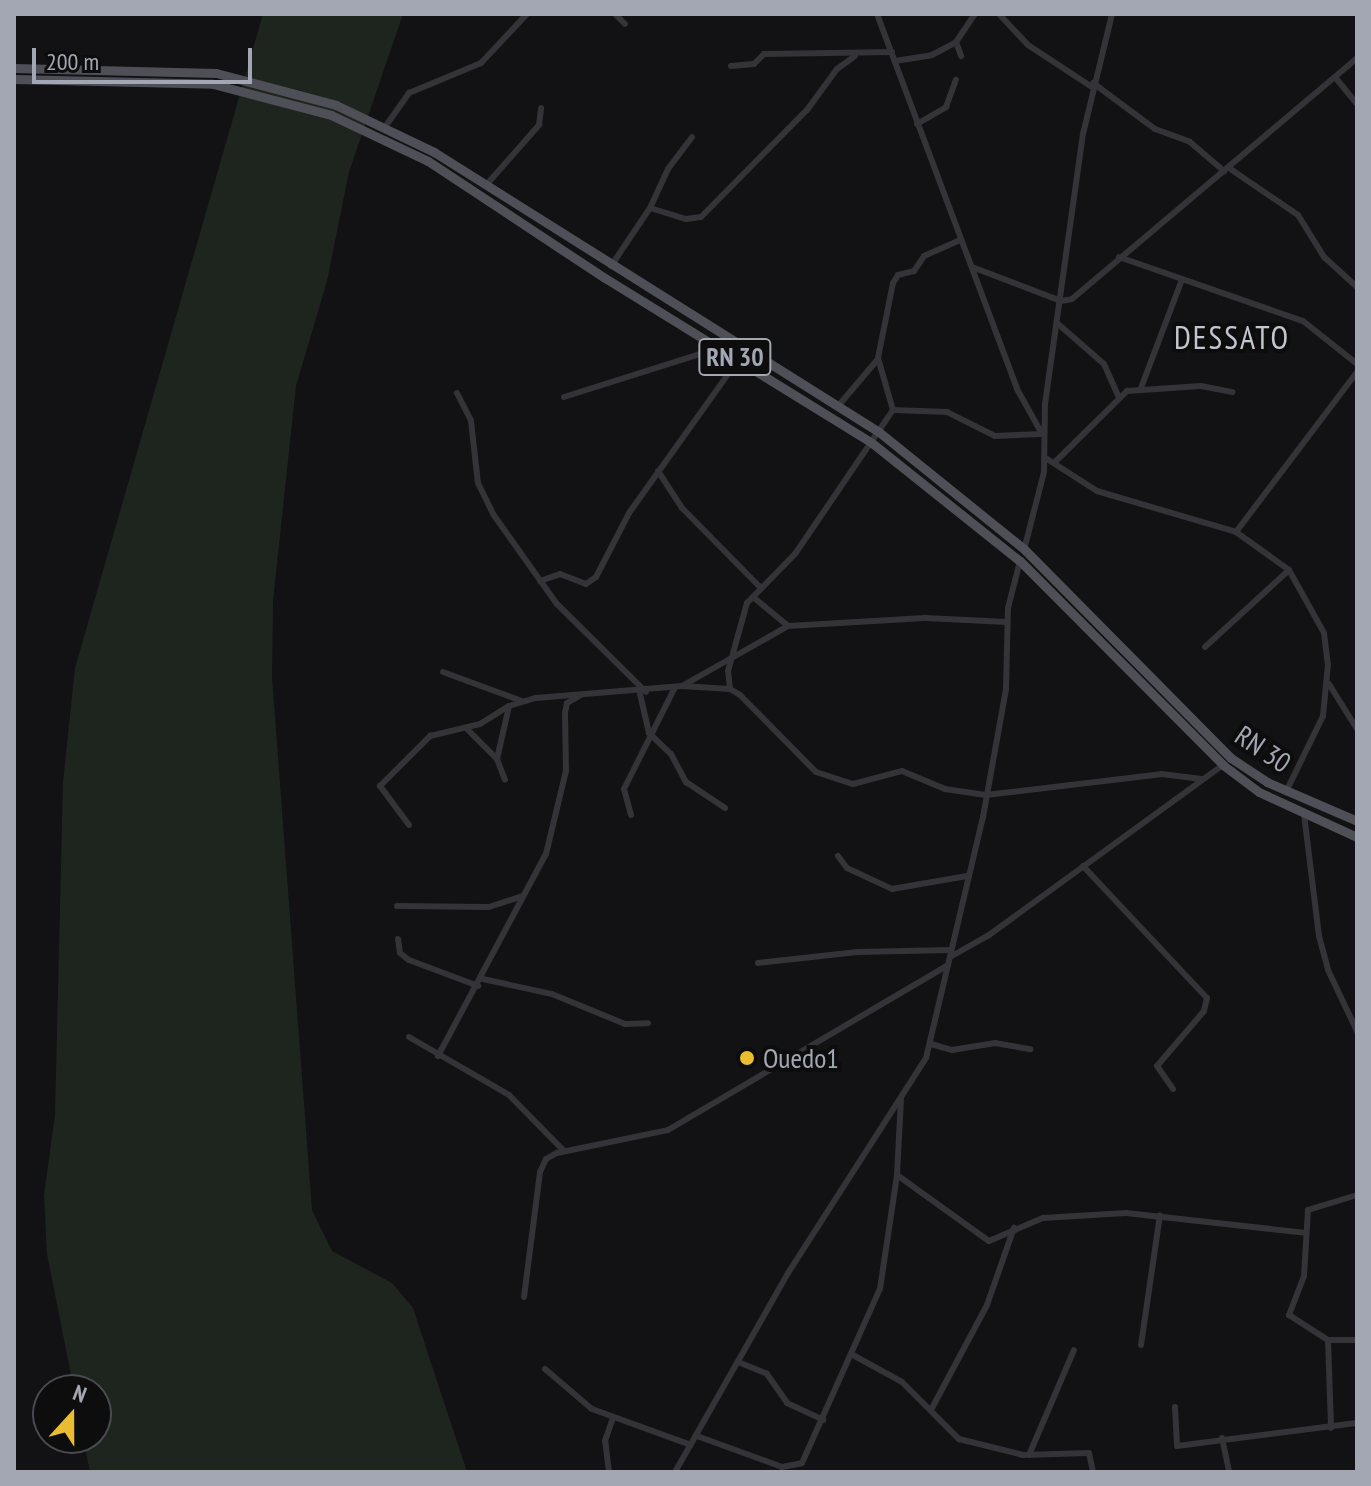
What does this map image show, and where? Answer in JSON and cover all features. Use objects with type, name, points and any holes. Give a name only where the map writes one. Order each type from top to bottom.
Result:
[{"type":"main road","name":"RN 30","points":[[14,68],[216,73],[285,88],[385,127],[487,184],[611,266],[879,432],[1024,549],[1100,620],[1206,736],[1231,758],[1286,792],[1357,821]]},
{"type":"main road","name":"RN 30","points":[[14,79],[213,84],[331,115],[428,161],[872,443],[1020,561],[1223,765],[1259,792],[1357,837]]},
{"type":"street","points":[[385,127],[409,93],[481,63],[527,14]]},
{"type":"street","points":[[615,14],[625,24]]},
{"type":"street","points":[[877,14],[1017,389],[1042,434]]},
{"type":"street","points":[[895,61],[932,55],[956,42],[975,14]]},
{"type":"street","points":[[999,14],[1028,45],[1093,85],[1155,129],[1190,142],[1227,170],[1298,215],[1324,257],[1357,287]]},
{"type":"street","points":[[675,1472],[788,1273],[901,1099],[931,1044],[1006,689],[1007,622],[1044,457],[1042,434],[1093,85],[1112,14]]},
{"type":"street","points":[[956,42],[961,56]]},
{"type":"street","points":[[731,66],[754,64],[764,54],[855,56],[892,52]]},
{"type":"street","points":[[650,208],[686,219],[701,217],[807,110],[837,69],[855,56]]},
{"type":"street","points":[[971,266],[1061,301],[1072,299],[1357,58]]},
{"type":"street","points":[[1335,77],[1357,104]]},
{"type":"street","points":[[917,124],[946,107],[956,80]]},
{"type":"street","points":[[487,184],[539,125],[541,108]]},
{"type":"street","points":[[611,266],[650,208],[668,169],[692,137]]},
{"type":"street","points":[[730,689],[742,613],[761,588],[795,554],[893,410],[878,358],[881,327],[898,275],[914,271],[924,256],[960,240]]},
{"type":"street","points":[[1119,257],[1181,282],[1303,321],[1357,364]]},
{"type":"street","points":[[1141,388],[1181,282]]},
{"type":"street","points":[[1057,323],[1104,364],[1118,395]]},
{"type":"street","points":[[564,397],[719,348]]},
{"type":"street","points":[[839,405],[878,358]]},
{"type":"street","points":[[540,581],[560,574],[592,582],[611,541],[739,359]]},
{"type":"street","points":[[1236,532],[1357,372]]},
{"type":"street","points":[[1054,463],[1118,395],[1141,388],[1169,391],[1201,386],[1232,392]]},
{"type":"street","points":[[457,393],[471,421],[478,483],[493,514],[540,581],[644,693],[649,733],[671,754],[686,782],[725,808]]},
{"type":"street","points":[[893,410],[947,412],[995,436],[1042,434]]},
{"type":"street","points":[[1044,457],[1097,491],[1236,532],[1289,570],[1324,633],[1327,681],[1320,724],[1286,792]]},
{"type":"street","points":[[658,471],[682,508],[761,588]]},
{"type":"street","points":[[1205,647],[1289,570]]},
{"type":"street","points":[[753,597],[788,626]]},
{"type":"street","points":[[631,815],[624,789],[649,733],[679,686],[788,626],[912,618],[1007,622]]},
{"type":"street","points":[[443,672],[523,702]]},
{"type":"street","points":[[1327,681],[1357,729]]},
{"type":"street","points":[[409,825],[382,792],[382,781],[430,736],[466,728],[523,702],[559,695],[644,693],[679,686],[730,689],[753,704],[803,761],[833,780],[865,784],[902,771],[945,789],[986,795],[1161,774],[1202,779]]},
{"type":"street","points":[[567,703],[585,694]]},
{"type":"street","points":[[438,1056],[483,979],[546,854],[561,800],[567,703],[559,695]]},
{"type":"street","points":[[497,759],[509,706]]},
{"type":"street","points":[[466,728],[497,759],[505,780]]},
{"type":"street","points":[[524,1297],[540,1172],[546,1159],[564,1151],[668,1130],[989,935],[1223,765]]},
{"type":"street","points":[[1304,814],[1325,959],[1357,1031]]},
{"type":"street","points":[[838,856],[847,868],[892,889],[967,876]]},
{"type":"street","points":[[1083,866],[1207,998],[1204,1011],[1157,1066],[1173,1089]]},
{"type":"street","points":[[397,906],[489,907],[525,895]]},
{"type":"street","points":[[398,939],[400,953],[409,960],[478,986]]},
{"type":"street","points":[[758,963],[857,952],[949,957]]},
{"type":"street","points":[[483,979],[552,994],[625,1024],[648,1023]]},
{"type":"street","points":[[409,1037],[509,1095],[564,1151]]},
{"type":"street","points":[[931,1044],[952,1050],[995,1043],[1030,1049]]},
{"type":"street","points":[[697,1436],[797,1467],[823,1420],[880,1289],[897,1175],[901,1099]]},
{"type":"street","points":[[897,1175],[989,1241],[1014,1227],[1053,1216],[1160,1215],[1306,1233]]},
{"type":"street","points":[[1357,1195],[1311,1206],[1304,1276],[1289,1315],[1328,1340],[1357,1340]]},
{"type":"street","points":[[1141,1345],[1160,1215]]},
{"type":"street","points":[[931,1410],[987,1305],[1014,1227]]},
{"type":"street","points":[[1328,1340],[1331,1428]]},
{"type":"street","points":[[1029,1455],[1074,1350]]},
{"type":"street","points":[[851,1354],[891,1374],[959,1439],[1029,1455],[1089,1453],[1093,1472]]},
{"type":"street","points":[[738,1362],[767,1374],[787,1403],[823,1420]]},
{"type":"street","points":[[545,1369],[592,1409],[691,1445]]},
{"type":"street","points":[[1175,1407],[1174,1444],[1357,1423]]},
{"type":"street","points":[[609,1472],[604,1455],[613,1418]]},
{"type":"street","points":[[1222,1438],[1229,1472]]},
{"type":"shaded area","points":[[263,14],[403,14],[349,172],[327,281],[296,386],[273,601],[272,677],[312,1210],[332,1251],[392,1283],[413,1308],[467,1472],[90,1472],[86,1454],[112,1454],[112,1374],[71,1374],[47,1254],[44,1195],[55,1115],[63,782],[75,668]]},
{"type":"place","name":"Ouedo1","points":[[747,1058]]},
{"type":"district","name":"DESSATO","points":[[1232,337]]}]
